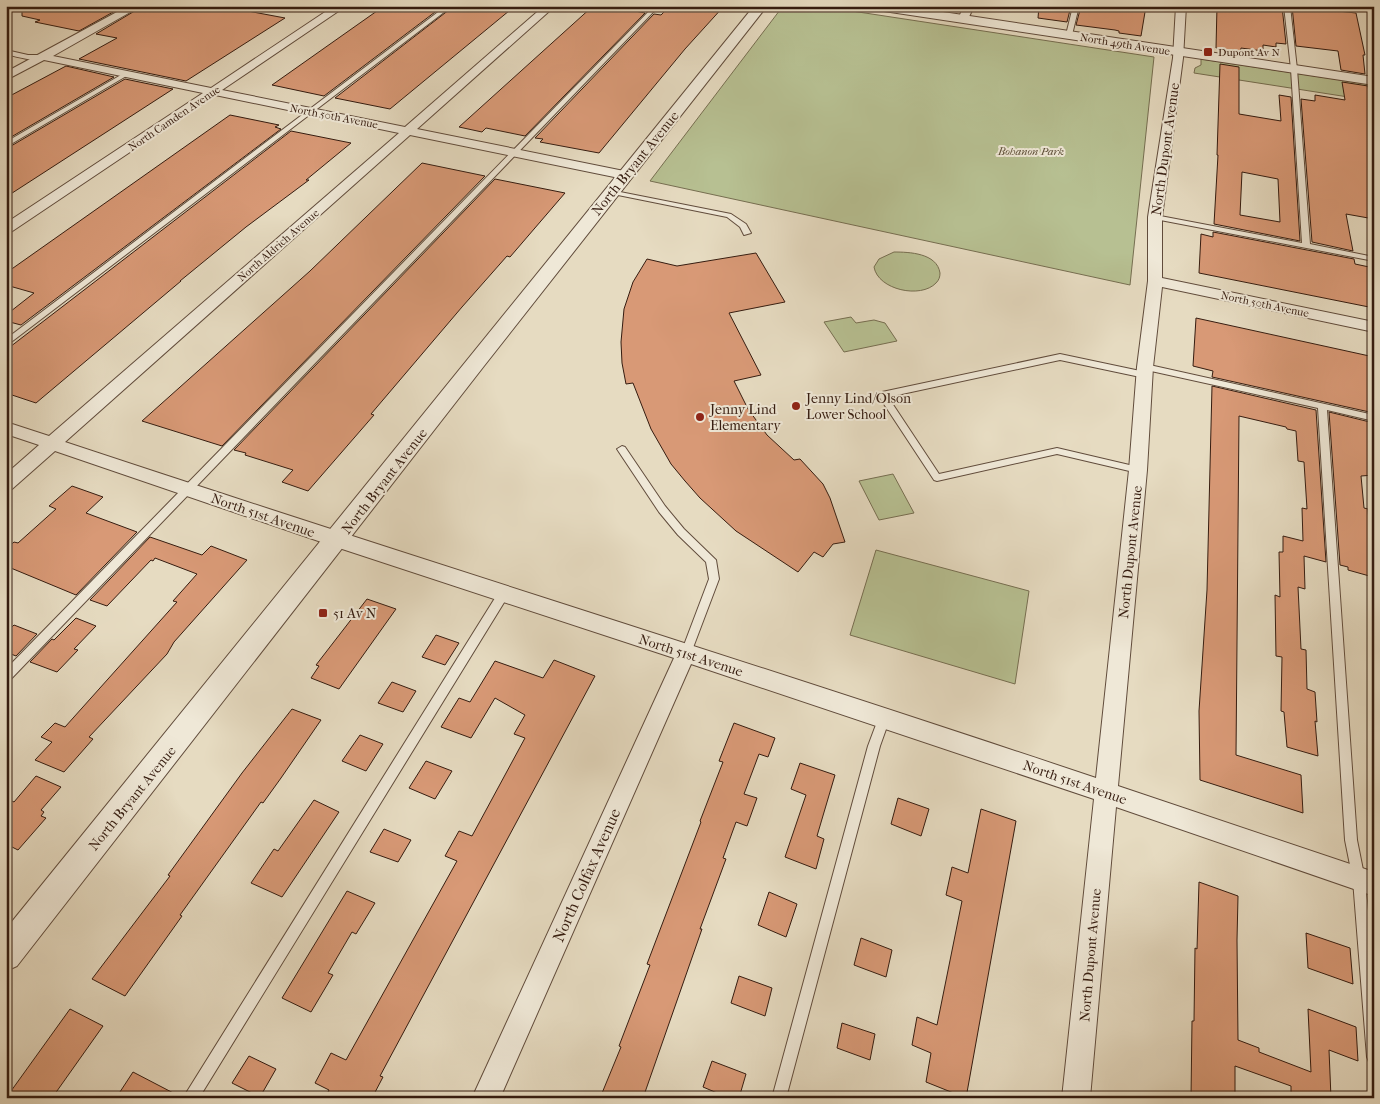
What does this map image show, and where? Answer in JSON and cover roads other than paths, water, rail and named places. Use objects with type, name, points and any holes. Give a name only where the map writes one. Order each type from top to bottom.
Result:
[{"type":"street","points":[[6,77],[136,6]]},
{"type":"street","name":"North Camden Avenue","points":[[6,229],[342,6]]},
{"type":"street","name":"North Aldrich Avenue","points":[[6,484],[550,6]]},
{"type":"street","name":"North Bryant Avenue","points":[[6,955],[337,540],[610,192],[761,6]]},
{"type":"street","name":"North 49th Avenue","points":[[877,6],[1374,81]]},
{"type":"street","points":[[963,19],[969,6]]},
{"type":"street","name":"North Dupont Avenue","points":[[1076,1098],[1155,282],[1154,217],[1179,52],[1181,6]]},
{"type":"street","name":"North 50th Avenue","points":[[44,57],[624,175]]},
{"type":"street","name":"North 50th Avenue","points":[[1155,282],[1374,326]]},
{"type":"street","name":"North 51st Avenue","points":[[6,428],[337,540],[504,593],[1106,792],[1367,882]]},
{"type":"street","name":"North Colfax Avenue","points":[[486,1098],[686,653]]},
{"type":"lane","points":[[6,343],[450,6]]},
{"type":"lane","points":[[6,677],[657,6]]},
{"type":"lane","points":[[1069,35],[1076,6]]},
{"type":"lane","points":[[1287,6],[1294,69],[1306,246]]},
{"type":"lane","points":[[6,52],[28,57],[44,57]]},
{"type":"lane","points":[[6,145],[126,74]]},
{"type":"lane","points":[[610,192],[728,216],[744,226],[747,233]]},
{"type":"lane","points":[[1154,217],[1374,259]]},
{"type":"lane","points":[[1138,470],[1057,451],[937,478],[882,395],[1060,357],[1145,371],[1374,418]]},
{"type":"lane","points":[[1322,408],[1351,840],[1367,882],[1374,1057]]},
{"type":"lane","points":[[622,449],[662,509],[682,532],[711,560],[714,579],[686,653]]},
{"type":"lane","points":[[190,1098],[504,593]]},
{"type":"lane","points":[[779,1098],[874,746],[884,718]]},
{"type":"place","name":"Dupont Av N","points":[[1208,52]]},
{"type":"place","name":"Jenny Lind/Olson Lower School","points":[[796,406]]},
{"type":"place","name":"Jenny Lind Elementary","points":[[700,417]]},
{"type":"place","name":"51 Av N","points":[[323,613]]},
{"type":"park label","name":"Bohanon Park","points":[[1031,151]]}]
